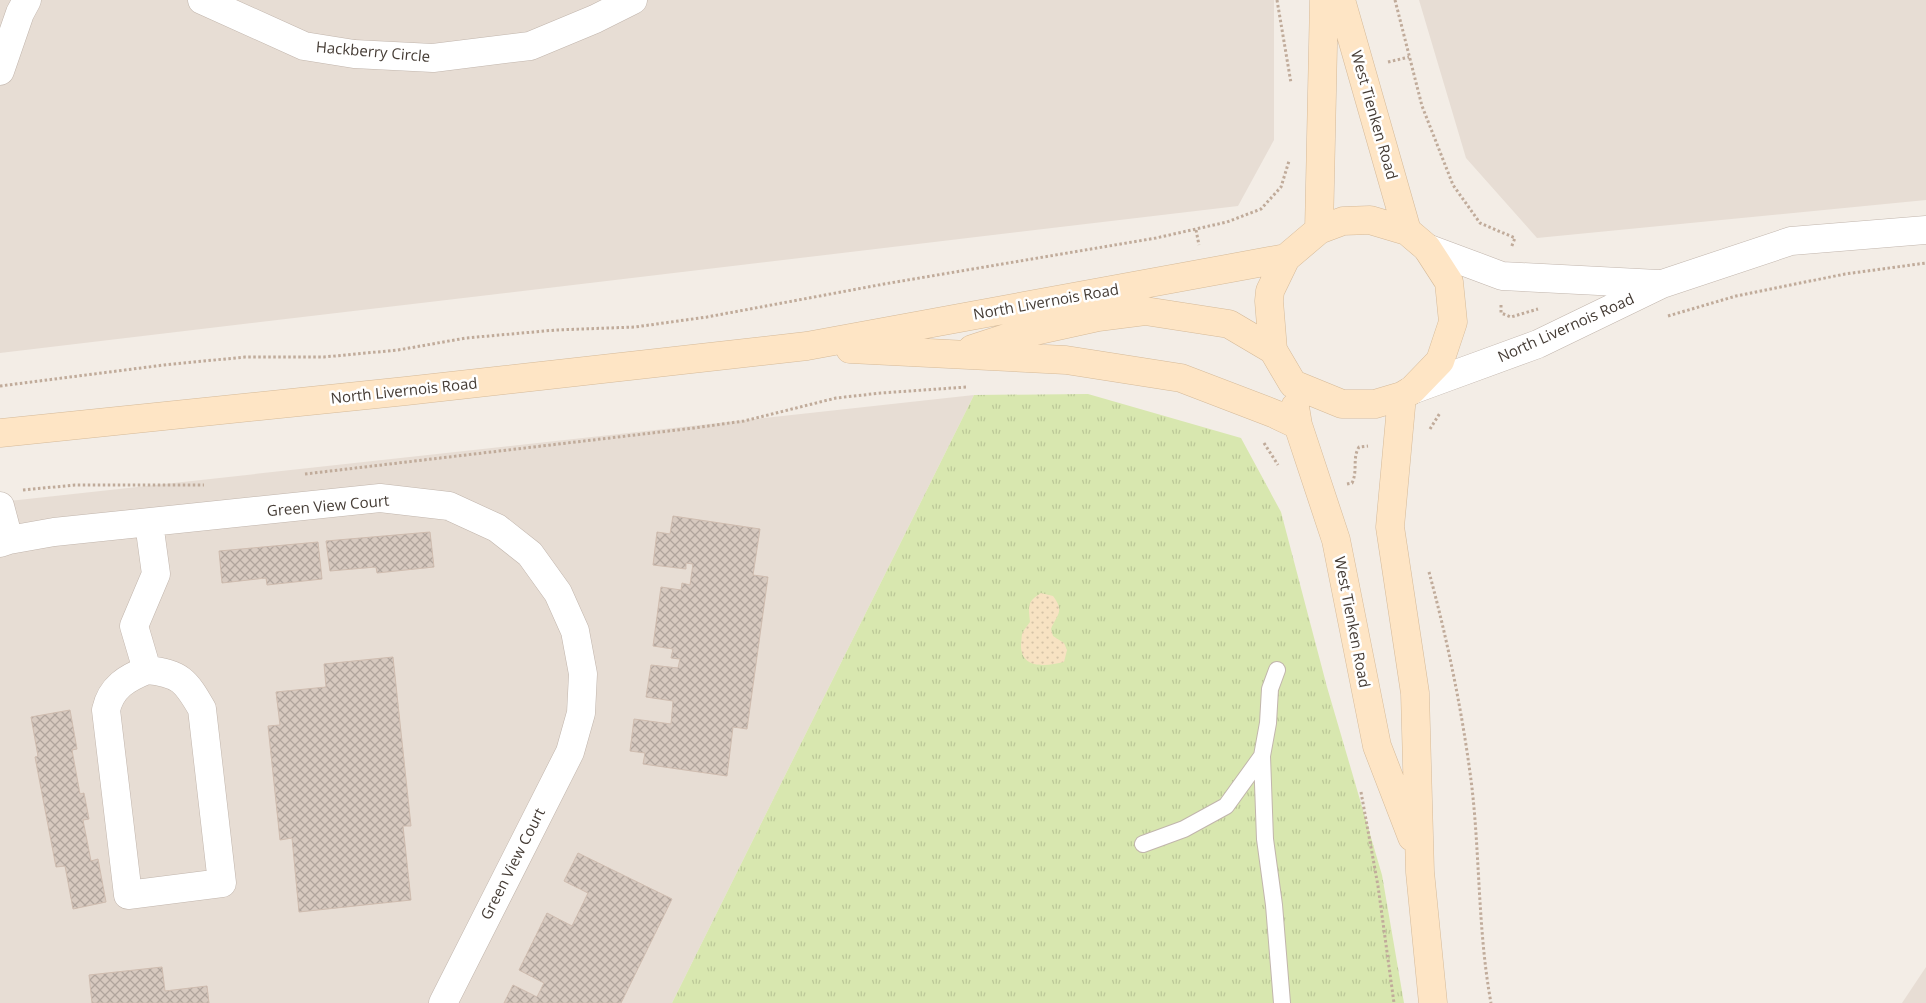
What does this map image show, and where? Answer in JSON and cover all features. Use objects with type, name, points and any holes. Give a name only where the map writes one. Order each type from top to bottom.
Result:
[{"type":"main road","points":[[1318,230],[1324,0]]},
{"type":"main road","name":"West Tienken Road","points":[[1341,0],[1417,239],[1449,282],[1453,322],[1440,361],[1407,393],[1397,453],[1390,526],[1415,693],[1420,857],[1433,1003]]},
{"type":"main road","points":[[1407,393],[1375,404],[1342,404],[1293,384],[1273,350],[1269,301],[1270,291],[1286,258],[1318,230],[1343,221],[1370,220],[1417,239]]},
{"type":"main road","name":"North Livernois Road","points":[[0,432],[416,390],[807,346],[1286,258]]},
{"type":"main road","name":"North Livernois Road","points":[[807,346],[954,354],[1012,336],[1098,317],[1145,311],[1229,324],[1273,350]]},
{"type":"main road","points":[[954,354],[1066,360],[1181,378],[1275,414],[1298,426]]},
{"type":"main road","name":"West Tienken Road","points":[[1293,384],[1298,426],[1336,540],[1377,746],[1420,857]]},
{"type":"street","points":[[0,72],[20,13],[27,0]]},
{"type":"street","name":"Hackberry Circle","points":[[202,0],[304,46],[354,54],[433,58],[530,46],[595,19],[633,0]]},
{"type":"street","name":"North Livernois Road","points":[[1407,393],[1538,344],[1662,284],[1791,241],[1926,230]]},
{"type":"street","name":"North Livernois Road","points":[[1417,239],[1502,276],[1662,284]]},
{"type":"street","name":"Green View Court","points":[[8,498],[4,541],[54,532],[380,498],[449,506],[497,528],[530,554],[558,593],[575,631],[583,674],[580,712],[570,752],[443,1003]]},
{"type":"street","points":[[147,670],[134,626],[156,574],[149,523]]},
{"type":"street","points":[[147,670],[176,675],[194,695],[202,709],[222,883],[128,895],[106,710],[108,699],[126,679],[147,670]]},
{"type":"lane","points":[[1278,670],[1270,690],[1268,724],[1262,756],[1265,839],[1274,906],[1282,1003]]},
{"type":"lane","points":[[1143,844],[1184,829],[1226,806],[1262,756]]},
{"type":"path","points":[[1277,0],[1291,89]]},
{"type":"path","points":[[1395,0],[1422,106],[1452,184],[1480,223],[1515,238],[1502,276]]},
{"type":"path","points":[[0,386],[164,364],[245,356],[324,357],[398,350],[466,338],[556,330],[635,327],[707,317],[884,284],[1156,238],[1227,222],[1260,209],[1281,187],[1291,155]]},
{"type":"path","points":[[1664,318],[1736,296],[1845,274],[1926,263]]},
{"type":"path","points":[[302,474],[744,421],[836,398],[974,386]]},
{"type":"path","points":[[1429,430],[1438,414],[1446,408]]},
{"type":"path","points":[[1263,441],[1281,470]]},
{"type":"path","points":[[1321,493],[1352,483],[1356,452],[1359,447],[1367,446],[1397,453]]},
{"type":"path","points":[[8,498],[75,485],[205,484]]},
{"type":"path","points":[[1428,571],[1461,713],[1472,788],[1485,969],[1491,1003]]},
{"type":"path","points":[[1361,791],[1378,886],[1394,1003]]},
{"type":"shaded area","points":[[0,0],[1274,0],[1274,140],[1238,206],[0,353]]},
{"type":"shaded area","points":[[1419,0],[1926,0],[1926,200],[1537,238],[1466,158]]},
{"type":"shaded area","points":[[974,395],[672,1003],[0,1003],[0,502]]},
{"type":"shaded area","points":[[1926,967],[1926,1003],[1902,1003]]},
{"type":"green space","points":[[1088,394],[1241,438],[1281,512],[1327,687],[1382,875],[1404,1003],[672,1003],[974,395]]},
{"type":"sand","points":[[1041,593],[1053,596],[1059,606],[1059,613],[1051,629],[1053,636],[1064,643],[1067,650],[1064,662],[1050,665],[1036,664],[1025,658],[1022,652],[1022,635],[1030,622],[1030,605],[1033,599]]},
{"type":"building","points":[[673,516],[760,529],[753,575],[768,577],[747,729],[733,727],[727,776],[643,764],[645,753],[630,751],[634,719],[671,724],[673,701],[646,697],[651,665],[678,668],[680,659],[671,658],[673,649],[653,646],[661,587],[681,590],[682,583],[690,585],[693,564],[686,563],[686,569],[653,565],[657,532],[670,534]]},
{"type":"building","points":[[430,532],[434,567],[377,573],[376,567],[330,571],[326,541]]},
{"type":"building","points":[[318,542],[322,579],[267,585],[266,578],[222,583],[219,551]]},
{"type":"building","points":[[393,657],[411,826],[403,826],[411,900],[299,912],[292,838],[280,840],[268,726],[280,725],[276,692],[326,687],[324,664]]},
{"type":"building","points":[[70,710],[77,749],[72,750],[80,794],[84,793],[89,819],[83,820],[91,861],[98,859],[106,902],[73,909],[65,866],[56,867],[35,757],[38,756],[31,717]]},
{"type":"building","points":[[578,853],[672,899],[621,1003],[504,1003],[513,985],[537,997],[544,983],[519,970],[547,913],[572,926],[588,893],[564,881]]},
{"type":"building","points":[[162,967],[165,991],[207,986],[209,1003],[92,1003],[89,975]]}]
